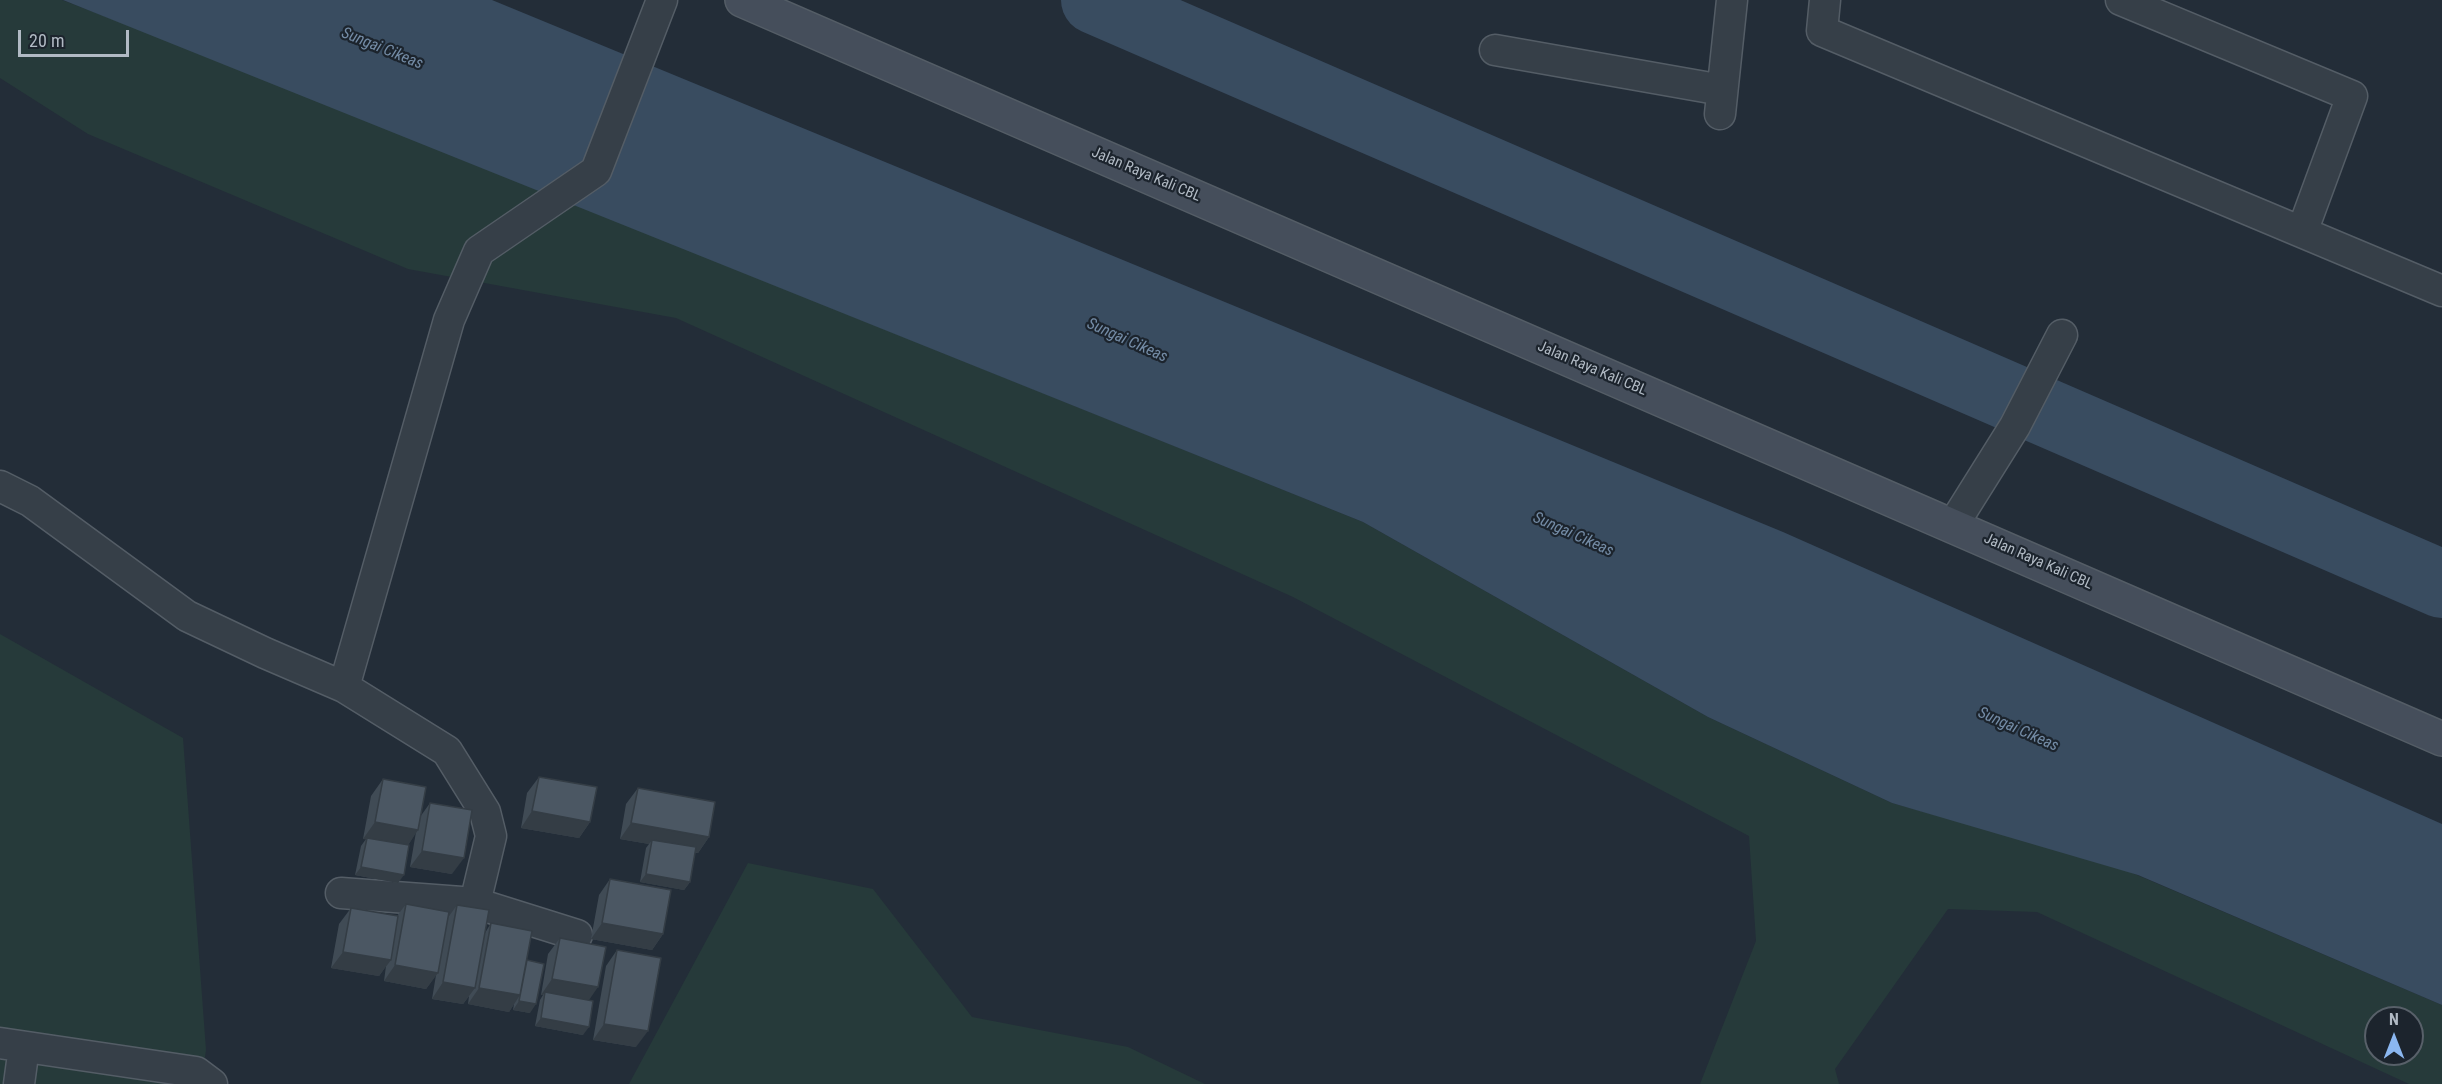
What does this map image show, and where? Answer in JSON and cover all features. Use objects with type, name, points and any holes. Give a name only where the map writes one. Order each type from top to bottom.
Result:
[{"type":"main road","name":"Jalan Raya Kali CBL","points":[[765,4],[2442,739]]},
{"type":"street","points":[[344,687],[449,320],[479,251],[596,171],[662,0]]},
{"type":"street","points":[[1495,50],[1721,102],[1732,0]]},
{"type":"street","points":[[1825,0],[1822,31],[2442,291]]},
{"type":"street","points":[[2121,0],[2352,96],[2302,232]]},
{"type":"street","points":[[1953,525],[2015,426],[2062,335]]},
{"type":"street","points":[[0,486],[30,501],[187,616],[344,687],[447,751],[485,812],[491,836],[475,903]]},
{"type":"street","points":[[341,893],[475,903],[577,935]]},
{"type":"street","points":[[20,1084],[12,1045],[196,1072],[212,1084]]},
{"type":"green space","points":[[0,0],[62,0],[162,38],[1363,522],[1708,717],[1892,803],[2109,863],[2442,1005],[2442,1084],[2409,1084],[2370,1066],[2424,1066],[2424,1006],[2364,1006],[2364,1063],[2037,912],[1948,909],[1835,1069],[1839,1084],[1700,1084],[1756,941],[1749,836],[1293,597],[676,318],[408,269],[88,134],[0,78]]},
{"type":"green space","points":[[0,634],[183,738],[206,1050],[201,1084],[0,1084]]},
{"type":"green space","points":[[748,863],[873,889],[972,1017],[1128,1047],[1205,1084],[629,1084]]},
{"type":"water","name":"Sungai Cikeas","points":[[63,0],[492,0],[1783,532],[2442,824],[2442,1005],[2138,875],[1892,803],[1708,717],[1363,522]]},
{"type":"building","points":[[539,777],[597,787],[590,822],[532,811]]},
{"type":"building","points":[[383,779],[426,787],[418,830],[375,822]]},
{"type":"building","points":[[638,788],[715,802],[709,837],[631,823]]},
{"type":"building","points":[[430,803],[472,810],[464,858],[422,851]]},
{"type":"building","points":[[367,838],[409,845],[404,875],[361,867]]},
{"type":"building","points":[[652,840],[696,847],[690,882],[646,874]]},
{"type":"building","points":[[610,879],[671,890],[663,934],[602,923]]},
{"type":"building","points":[[406,904],[449,912],[438,973],[395,965]]},
{"type":"building","points":[[457,905],[489,910],[475,988],[443,982]]},
{"type":"building","points":[[351,908],[398,916],[391,960],[343,952]]},
{"type":"building","points":[[491,923],[532,931],[520,995],[479,988]]},
{"type":"building","points":[[560,938],[606,947],[598,987],[552,979]]},
{"type":"building","points":[[617,950],[661,958],[648,1031],[604,1024]]},
{"type":"building","points":[[527,960],[544,964],[536,1004],[519,1001]]},
{"type":"building","points":[[545,992],[593,1001],[589,1027],[541,1018]]},
{"type":"waterway","points":[[1095,0],[2442,584]]}]
